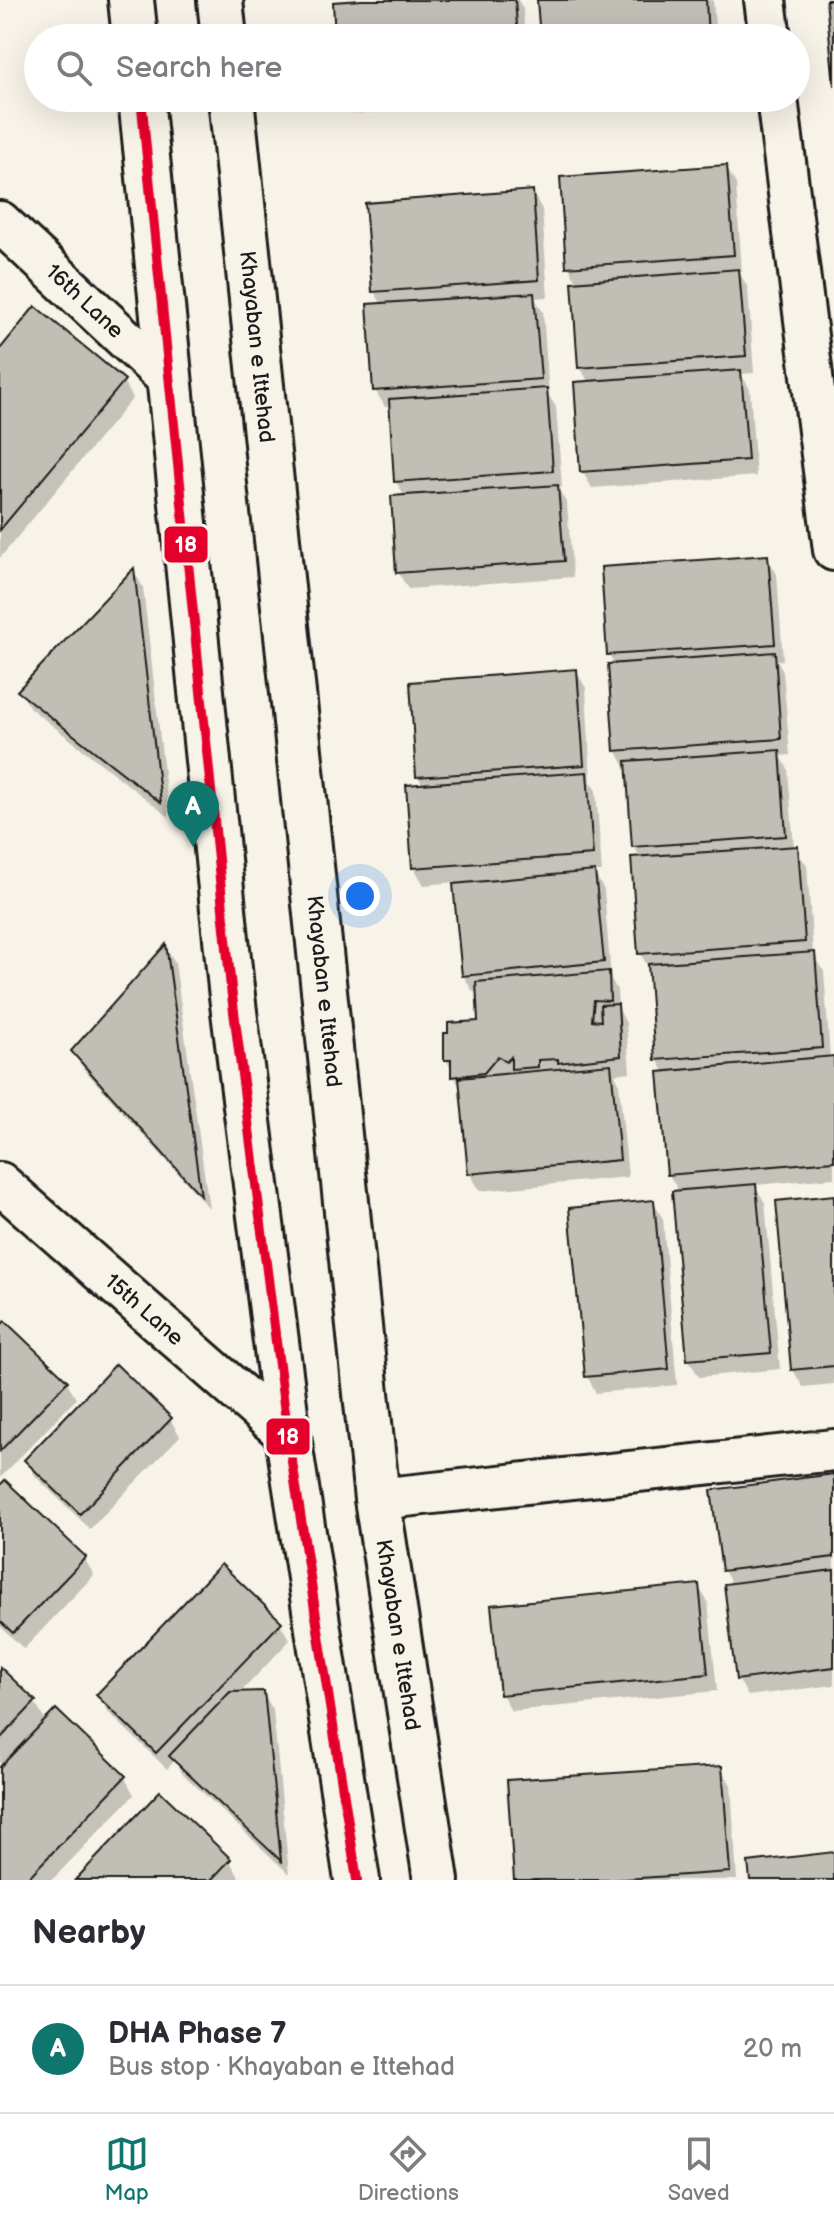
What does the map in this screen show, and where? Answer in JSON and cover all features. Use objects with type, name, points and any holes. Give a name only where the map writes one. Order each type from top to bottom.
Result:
[{"type":"main road","points":[[131,0],[134,24]]},
{"type":"main road","points":[[220,0],[223,24]]},
{"type":"main road","points":[[142,112],[231,988],[288,1436],[357,1880]]},
{"type":"main road","name":"Khayaban e Ittehad","points":[[232,112],[377,1499],[436,1880]]},
{"type":"street","points":[[765,0],[768,24]]},
{"type":"street","points":[[779,112],[834,550]]},
{"type":"street","name":"16th Lane","points":[[0,222],[169,380]]},
{"type":"street","name":"15th Lane","points":[[0,1183],[288,1436]]},
{"type":"street","points":[[377,1499],[834,1450]]},
{"type":"building","points":[[515,0],[517,24],[334,24],[333,2]]},
{"type":"building","points":[[537,0],[706,0],[707,24],[539,24]]},
{"type":"building","points":[[826,0],[834,0],[834,86]]},
{"type":"building","points":[[727,165],[734,255],[566,267],[560,177]]},
{"type":"building","points":[[533,190],[539,280],[372,292],[365,203]]},
{"type":"building","points":[[739,269],[746,356],[578,368],[572,282]]},
{"type":"building","points":[[534,293],[541,379],[373,391],[367,304]]},
{"type":"building","points":[[35,306],[125,380],[0,530],[0,349]]},
{"type":"building","points":[[741,370],[748,460],[580,472],[574,382]]},
{"type":"building","points":[[547,388],[553,471],[394,482],[389,399]]},
{"type":"building","points":[[558,485],[564,561],[396,573],[391,496]]},
{"type":"building","points":[[768,555],[775,644],[607,655],[601,567]]},
{"type":"building","points":[[134,568],[161,803],[17,691]]},
{"type":"building","points":[[775,652],[781,739],[614,751],[608,664]]},
{"type":"building","points":[[577,669],[584,765],[416,777],[410,682]]},
{"type":"building","points":[[780,750],[786,836],[632,847],[626,761]]},
{"type":"building","points":[[587,772],[593,855],[412,868],[406,785]]},
{"type":"building","points":[[798,846],[805,942],[638,954],[631,857]]},
{"type":"building","points":[[595,871],[604,962],[462,976],[453,884]]},
{"type":"building","points":[[166,944],[201,1196],[71,1051]]},
{"type":"building","points":[[815,952],[822,1048],[655,1060],[648,964]]},
{"type":"building","points":[[609,971],[610,1001],[594,1000],[592,1020],[601,1021],[600,1005],[618,1004],[621,1056],[558,1063],[558,1059],[538,1060],[538,1067],[511,1069],[511,1057],[506,1062],[498,1056],[484,1073],[451,1077],[451,1060],[444,1060],[444,1033],[448,1033],[448,1023],[478,1021],[476,982]]},
{"type":"building","points":[[834,1056],[834,1161],[667,1175],[658,1072]]},
{"type":"building","points":[[611,1064],[620,1160],[468,1174],[459,1078]]},
{"type":"building","points":[[756,1184],[771,1353],[687,1360],[672,1191]]},
{"type":"building","points":[[834,1195],[834,1366],[791,1370],[776,1201]]},
{"type":"building","points":[[654,1200],[669,1369],[585,1377],[569,1208]]},
{"type":"building","points":[[5,1321],[68,1381],[0,1451],[0,1326]]},
{"type":"building","points":[[116,1364],[172,1418],[80,1514],[24,1460]]},
{"type":"building","points":[[834,1474],[834,1557],[722,1571],[711,1490]]},
{"type":"building","points":[[5,1480],[86,1557],[13,1633],[0,1621],[0,1485]]},
{"type":"building","points":[[221,1564],[282,1622],[156,1753],[96,1695]]},
{"type":"building","points":[[834,1570],[834,1667],[736,1680],[724,1584]]},
{"type":"building","points":[[699,1584],[708,1674],[500,1695],[491,1605]]},
{"type":"building","points":[[0,1667],[36,1701],[0,1739]]},
{"type":"building","points":[[264,1691],[281,1861],[169,1756],[230,1692]]},
{"type":"building","points":[[56,1709],[126,1776],[26,1880],[0,1880],[0,1767]]},
{"type":"building","points":[[722,1766],[730,1872],[610,1880],[514,1880],[507,1780]]},
{"type":"building","points":[[160,1791],[231,1859],[211,1880],[75,1880]]},
{"type":"building","points":[[834,1852],[834,1880],[750,1880],[748,1862]]},
{"type":"transit line","name":"18","points":[[142,112],[231,988],[288,1436],[357,1880]]},
{"type":"place","name":"DHA Phase 7","points":[[193,847]]}]
